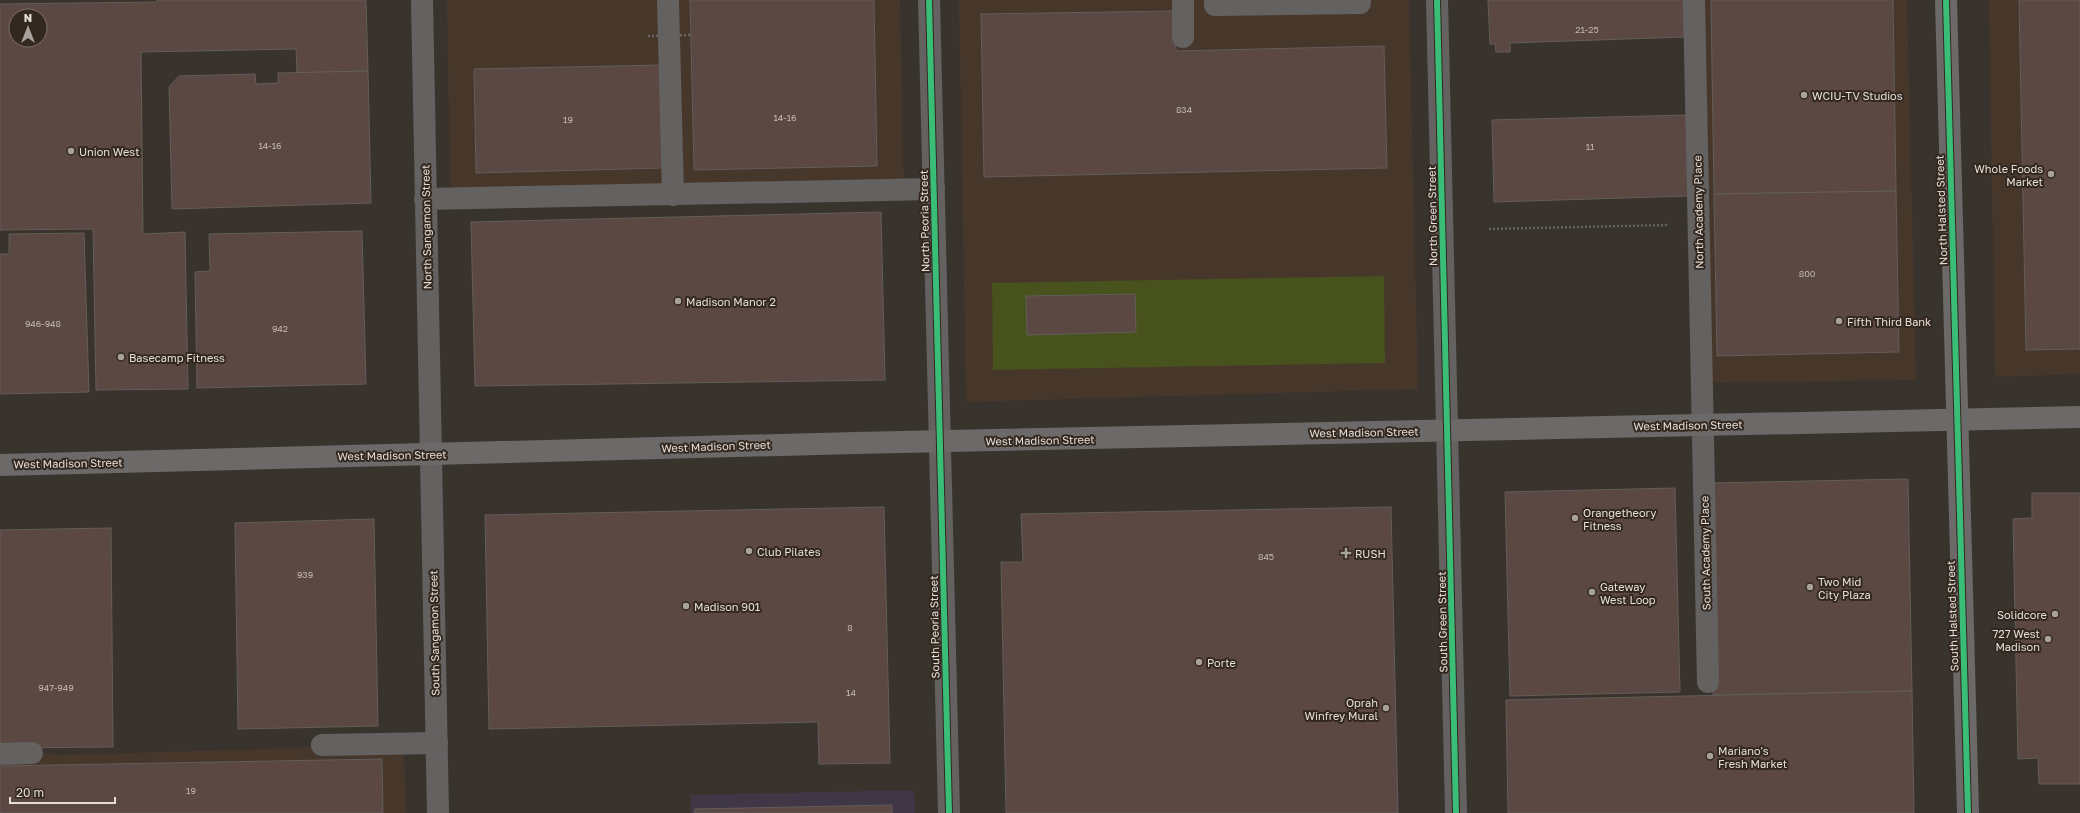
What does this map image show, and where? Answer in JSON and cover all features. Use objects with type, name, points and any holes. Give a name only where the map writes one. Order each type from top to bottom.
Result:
[{"type":"main road","name":"North Halsted Street","points":[[1946,0],[1958,419]]},
{"type":"main road","name":"West Madison Street","points":[[0,465],[1703,424],[2080,417]]},
{"type":"main road","name":"South Halsted Street","points":[[1958,419],[1968,813]]},
{"type":"street","name":"North Sangamon Street","points":[[422,0],[430,454]]},
{"type":"street","points":[[668,0],[673,195]]},
{"type":"street","name":"North Peoria Street","points":[[929,0],[939,442]]},
{"type":"street","points":[[1182,0],[1183,37]]},
{"type":"street","points":[[1215,0],[1215,5],[1360,3],[1360,0]]},
{"type":"street","name":"North Green Street","points":[[1437,0],[1447,431]]},
{"type":"street","name":"North Academy Place","points":[[1694,0],[1703,424]]},
{"type":"street","points":[[425,199],[934,189]]},
{"type":"street","name":"South Academy Place","points":[[1703,424],[1708,682]]},
{"type":"street","name":"South Green Street","points":[[1447,431],[1456,813]]},
{"type":"street","name":"South Peoria Street","points":[[939,442],[949,813]]},
{"type":"street","name":"South Sangamon Street","points":[[430,454],[438,813]]},
{"type":"street","points":[[322,745],[437,742]]},
{"type":"street","points":[[0,754],[32,753]]},
{"type":"path","points":[[648,36],[692,35]]},
{"type":"path","points":[[1489,229],[1698,224]]},
{"type":"shaded area","points":[[447,0],[900,0],[904,190],[450,199]]},
{"type":"shaded area","points":[[959,0],[1409,0],[1418,389],[966,402]]},
{"type":"shaded area","points":[[1694,0],[1907,0],[1916,380],[1702,383]]},
{"type":"shaded area","name":"Whole Foods Market","points":[[1989,0],[2080,0],[2080,374],[1995,377]]},
{"type":"shaded area","points":[[404,743],[406,813],[0,813],[0,754],[32,753],[60,755],[298,748],[322,745]]},
{"type":"shaded area","points":[[914,790],[915,813],[691,813],[690,795]]},
{"type":"green space","points":[[1384,276],[1385,363],[993,370],[992,283]]},
{"type":"building","name":"Union West","points":[[157,0],[366,0],[368,71],[297,73],[296,49],[141,52],[143,234],[185,232],[188,389],[96,390],[93,229],[0,230],[0,4],[157,2]]},
{"type":"building","points":[[690,0],[874,0],[877,166],[694,170]]},
{"type":"building","points":[[1488,0],[1683,0],[1684,37],[1510,43],[1510,52],[1496,52],[1495,44],[1490,44]]},
{"type":"building","name":"WCIU-TV Studios","points":[[1711,0],[1893,0],[1896,191],[1714,194]]},
{"type":"building","name":"Whole Foods Market","points":[[2019,0],[2080,0],[2080,349],[2026,350]]},
{"type":"building","points":[[1174,11],[1176,51],[1384,46],[1387,168],[984,177],[981,14]]},
{"type":"building","points":[[660,65],[662,168],[476,173],[474,69]]},
{"type":"building","points":[[368,71],[371,203],[172,209],[169,87],[179,76],[255,74],[256,84],[278,83],[278,73]]},
{"type":"building","points":[[1687,115],[1689,196],[1494,202],[1492,120]]},
{"type":"building","points":[[1896,191],[1899,352],[1717,356],[1714,194]]},
{"type":"building","name":"Madison Manor 2","points":[[881,212],[885,380],[475,386],[471,222]]},
{"type":"building","points":[[362,231],[366,384],[197,388],[195,272],[210,271],[209,234]]},
{"type":"building","points":[[84,233],[89,392],[0,394],[0,254],[9,254],[9,234]]},
{"type":"building","points":[[1135,294],[1136,332],[1027,335],[1026,296]]},
{"type":"building","name":"Two Mid City Plaza","points":[[1908,479],[1912,691],[1713,695],[1709,483]]},
{"type":"building","name":"Gateway West Loop","points":[[1675,488],[1680,692],[1510,696],[1505,492]]},
{"type":"building","name":"727 West Madison","points":[[2032,493],[2080,493],[2080,784],[2039,784],[2038,758],[2018,759],[2013,519],[2032,518]]},
{"type":"building","name":"Madison 901","points":[[884,507],[890,763],[819,764],[818,722],[489,729],[485,515]]},
{"type":"building","name":"Porte","points":[[1391,507],[1398,813],[1006,813],[1001,562],[1023,562],[1021,514]]},
{"type":"building","points":[[374,519],[378,726],[238,729],[235,523]]},
{"type":"building","points":[[111,528],[113,747],[0,748],[0,530]]},
{"type":"building","name":"Mariano's Fresh Market","points":[[1912,691],[1914,813],[1508,813],[1506,700]]},
{"type":"building","points":[[382,759],[383,813],[0,813],[0,766]]},
{"type":"building","points":[[892,805],[892,813],[694,813],[695,809]]},
{"type":"cycle path","points":[[929,0],[949,813]]},
{"type":"cycle path","points":[[1437,0],[1456,813]]},
{"type":"cycle path","points":[[1946,0],[1968,813]]},
{"type":"place","name":"WCIU-TV Studios","points":[[1804,95]]},
{"type":"place","name":"Union West","points":[[71,151]]},
{"type":"place","name":"Whole Foods Market","points":[[2051,174]]},
{"type":"place","name":"Madison Manor 2","points":[[678,301]]},
{"type":"place","name":"Fifth Third Bank","points":[[1839,321]]},
{"type":"place","name":"Basecamp Fitness","points":[[121,357]]},
{"type":"place","name":"Orangetheory Fitness","points":[[1575,518]]},
{"type":"place","name":"Club Pilates","points":[[749,551]]},
{"type":"place","name":"RUSH","points":[[1346,553]]},
{"type":"place","name":"Two Mid City Plaza","points":[[1810,587]]},
{"type":"place","name":"Gateway West Loop","points":[[1592,592]]},
{"type":"place","name":"Madison 901","points":[[686,606]]},
{"type":"place","name":"Solidcore","points":[[2055,614]]},
{"type":"place","name":"727 West Madison","points":[[2048,639]]},
{"type":"place","name":"Porte","points":[[1199,662]]},
{"type":"place","name":"Oprah Winfrey Mural","points":[[1386,708]]},
{"type":"place","name":"Mariano's Fresh Market","points":[[1710,756]]}]
